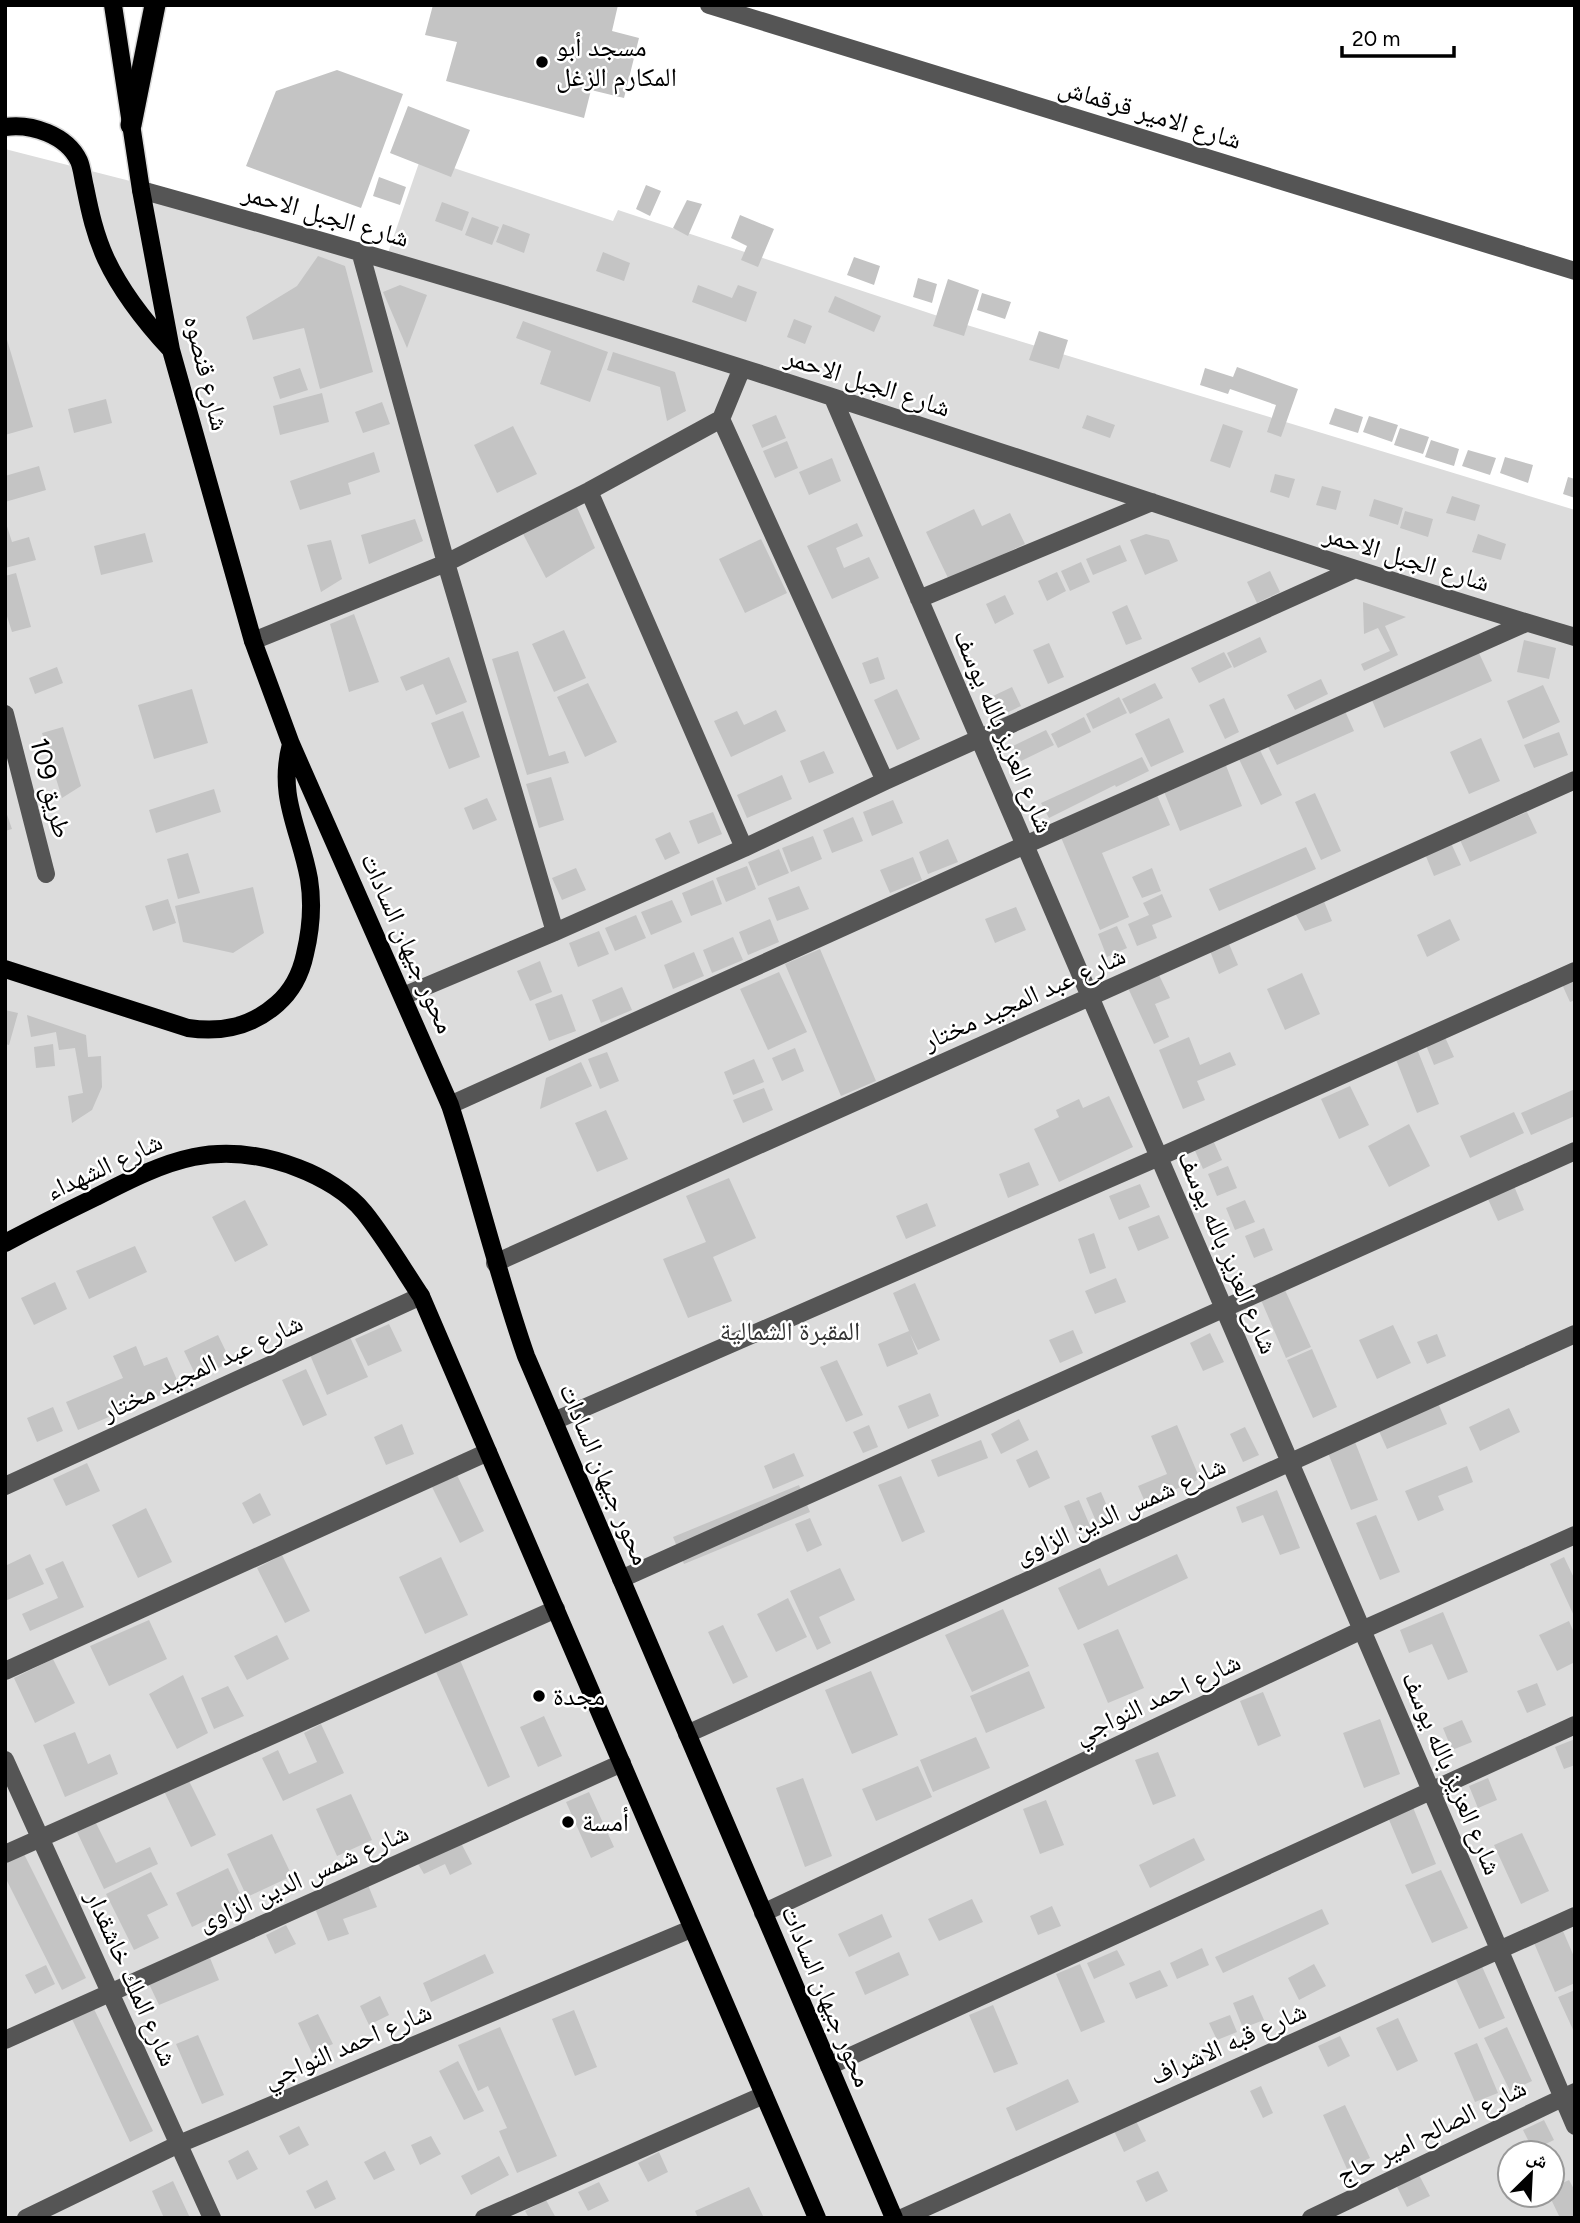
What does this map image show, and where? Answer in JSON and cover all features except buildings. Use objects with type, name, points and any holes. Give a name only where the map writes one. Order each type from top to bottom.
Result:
[{"type":"highway","points":[[131,125],[155,5]]},
{"type":"main road","name":"شارع قنصوه","points":[[113,5],[141,190],[172,349],[253,641],[291,744]]},
{"type":"main road","points":[[5,127],[33,127],[51,134],[66,145],[78,160],[96,236],[107,260],[134,307],[172,349]]},
{"type":"main road","points":[[5,969],[188,1028],[208,1031],[229,1029],[249,1023],[268,1012],[296,981],[310,934],[309,879],[287,796],[286,774],[291,744]]},
{"type":"main road","name":"محور جيهان السادات","points":[[291,744],[450,1105],[469,1163],[495,1263],[526,1356],[894,2218]]},
{"type":"main road","name":"شارع الشهداء","points":[[5,1242],[159,1165],[188,1157],[247,1155],[279,1161],[310,1172],[338,1189],[363,1211],[421,1296]]},
{"type":"main road","points":[[421,1296],[817,2218]]},
{"type":"street","name":"شارع الامير قرقماش","points":[[709,5],[1575,271]]},
{"type":"street","name":"شارع الجبل الاحمر","points":[[141,190],[360,251],[742,368],[1353,570],[1575,637]]},
{"type":"street","points":[[360,251],[446,564],[555,932]]},
{"type":"street","points":[[253,641],[446,564],[589,491],[721,419],[742,368]]},
{"type":"street","name":"شارع العزيز بالله يوسف","points":[[833,398],[1499,1950],[1569,2095],[1575,2126]]},
{"type":"street","points":[[721,419],[885,781]]},
{"type":"street","points":[[589,491],[744,848]]},
{"type":"street","points":[[919,599],[1152,502]]},
{"type":"street","points":[[403,996],[744,848],[979,738],[1353,570]]},
{"type":"street","points":[[450,1105],[1025,845],[1526,623]]},
{"type":"street","name":"طريق 109","points":[[5,714],[46,874]]},
{"type":"street","name":"شارع عبد المجيد مختار","points":[[495,1263],[1575,780]]},
{"type":"street","points":[[554,1421],[1159,1157],[1575,971]]},
{"type":"street","points":[[621,1579],[1575,1151]]},
{"type":"street","name":"شارع عبد المجيد مختار","points":[[5,1486],[421,1296]]},
{"type":"street","name":"شارع شمس الدين الزاوى","points":[[687,1734],[1575,1334]]},
{"type":"street","points":[[5,1671],[488,1452]]},
{"type":"street","name":"شارع احمد النواجي","points":[[764,1913],[1362,1630],[1575,1535]]},
{"type":"street","points":[[5,1854],[556,1609]]},
{"type":"street","points":[[829,2066],[1575,1725]]},
{"type":"street","name":"شارع الملك خاشقدار","points":[[5,1760],[212,2218]]},
{"type":"street","name":"شارع شمس الدين الزاوى","points":[[5,2040],[622,1763]]},
{"type":"street","name":"شارع قبه الاشراف","points":[[902,2218],[1575,1916]]},
{"type":"street","name":"شارع احمد النواجي","points":[[26,2218],[178,2144],[691,1929]]},
{"type":"street","points":[[484,2218],[764,2095]]},
{"type":"street","name":"شارع الصالح امير حاج","points":[[1311,2218],[1569,2095]]},
{"type":"green space","name":"المقبرة الشمالية","points":[[5,149],[228,206],[388,253],[421,157],[613,221],[618,210],[947,319],[1575,510],[1575,2218],[5,2218]]},
{"type":"place","name":"مسجد أبو المكارم الزغل","points":[[542,62]]},
{"type":"place","name":"مجدة","points":[[539,1696]]},
{"type":"place","name":"أمسة","points":[[568,1822]]}]
